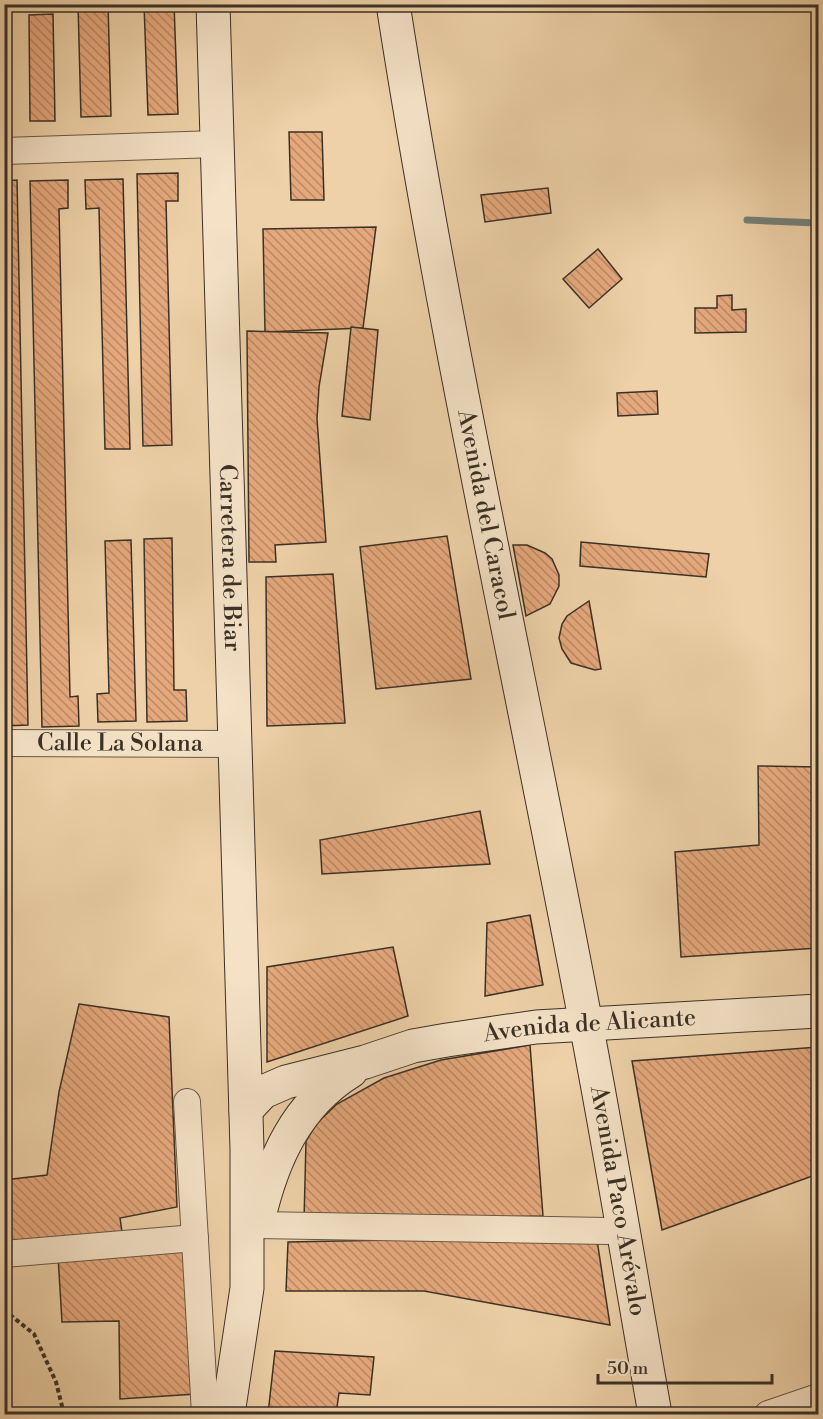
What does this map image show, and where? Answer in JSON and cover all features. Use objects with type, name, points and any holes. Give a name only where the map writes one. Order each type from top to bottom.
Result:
[{"type":"main road","name":"Carretera de Biar","points":[[213,4],[242,1057],[246,1110]]},
{"type":"main road","name":"Avenida del Caracol","points":[[393,4],[407,98],[492,549],[586,1024]]},
{"type":"main road","name":"Avenida de Alicante","points":[[247,1288],[246,1110],[263,1092],[286,1082],[365,1062],[413,1046],[457,1038],[526,1028],[819,1011]]},
{"type":"main road","name":"Avenida Paco Arévalo","points":[[586,1024],[654,1414]]},
{"type":"main road","points":[[242,1057],[256,1073],[286,1082]]},
{"type":"main road","name":"Avenida de Alicante","points":[[228,1414],[257,1225],[275,1163],[288,1134],[301,1115],[339,1078],[365,1062]]},
{"type":"main road","name":"Avenida de Alicante","points":[[246,1110],[252,1118],[268,1126],[278,1126],[301,1115]]},
{"type":"street","points":[[4,151],[216,144]]},
{"type":"street","name":"Calle La Solana","points":[[4,743],[234,744]]},
{"type":"street","points":[[187,1102],[206,1414]]},
{"type":"street","points":[[257,1225],[607,1231],[622,1227]]},
{"type":"street","points":[[4,1254],[195,1238]]},
{"type":"street","points":[[768,1414],[819,1397]]},
{"type":"path","points":[[4,1157],[7,1163]]},
{"type":"path","points":[[4,1311],[34,1334],[56,1382],[64,1414]]},
{"type":"building","points":[[78,4],[108,4],[111,116],[81,117]]},
{"type":"building","points":[[144,4],[174,4],[178,114],[148,115]]},
{"type":"building","points":[[53,14],[55,121],[30,121],[29,15]]},
{"type":"building","points":[[289,132],[322,132],[324,200],[291,200]]},
{"type":"building","points":[[178,173],[178,201],[166,201],[172,445],[143,446],[137,174]]},
{"type":"building","points":[[123,179],[130,449],[105,449],[99,208],[86,209],[85,180]]},
{"type":"building","points":[[17,180],[28,725],[4,726],[4,181]]},
{"type":"building","points":[[68,180],[68,208],[59,209],[70,697],[78,696],[79,726],[42,727],[30,181]]},
{"type":"building","points":[[548,188],[551,213],[485,222],[481,195]]},
{"type":"building","points":[[376,227],[363,328],[265,332],[263,229]]},
{"type":"building","points":[[598,249],[622,279],[589,308],[563,279]]},
{"type":"building","points":[[732,295],[732,310],[746,309],[746,332],[695,333],[695,308],[717,308],[717,296]]},
{"type":"building","points":[[351,327],[378,330],[370,420],[342,416]]},
{"type":"building","points":[[247,331],[328,333],[319,387],[317,419],[326,542],[275,545],[276,562],[249,562]]},
{"type":"building","points":[[657,391],[658,414],[618,416],[617,393]]},
{"type":"building","points":[[447,536],[471,679],[376,689],[360,547]]},
{"type":"building","points":[[172,538],[174,690],[186,690],[187,721],[147,722],[144,539]]},
{"type":"building","points":[[131,540],[136,721],[98,722],[97,694],[109,693],[105,541]]},
{"type":"building","points":[[581,542],[709,554],[706,577],[580,566]]},
{"type":"building","points":[[513,545],[527,545],[545,553],[552,559],[559,575],[559,586],[550,604],[526,616]]},
{"type":"building","points":[[333,574],[345,723],[267,726],[266,577]]},
{"type":"building","points":[[589,601],[601,669],[595,670],[571,663],[562,649],[559,638],[562,624],[567,616]]},
{"type":"building","points":[[758,766],[818,767],[818,948],[681,957],[675,852],[759,845]]},
{"type":"building","points":[[480,811],[490,864],[322,874],[320,840]]},
{"type":"building","points":[[530,915],[543,985],[485,996],[487,923]]},
{"type":"building","points":[[393,947],[408,1016],[267,1062],[267,967]]},
{"type":"building","points":[[79,1004],[169,1017],[177,1207],[120,1218],[123,1239],[4,1246],[4,1180],[47,1175],[59,1092]]},
{"type":"building","points":[[530,1045],[543,1216],[304,1221],[306,1141],[316,1124],[337,1104],[384,1078],[441,1060]]},
{"type":"building","points":[[818,1047],[818,1174],[662,1230],[632,1061]]},
{"type":"building","points":[[546,1237],[597,1240],[610,1325],[424,1291],[286,1291],[288,1242]]},
{"type":"building","points":[[187,1247],[196,1394],[120,1399],[119,1321],[62,1322],[58,1256]]},
{"type":"building","points":[[275,1351],[374,1357],[370,1395],[339,1393],[336,1414],[268,1414]]},
{"type":"waterway","points":[[747,220],[818,223]]}]
